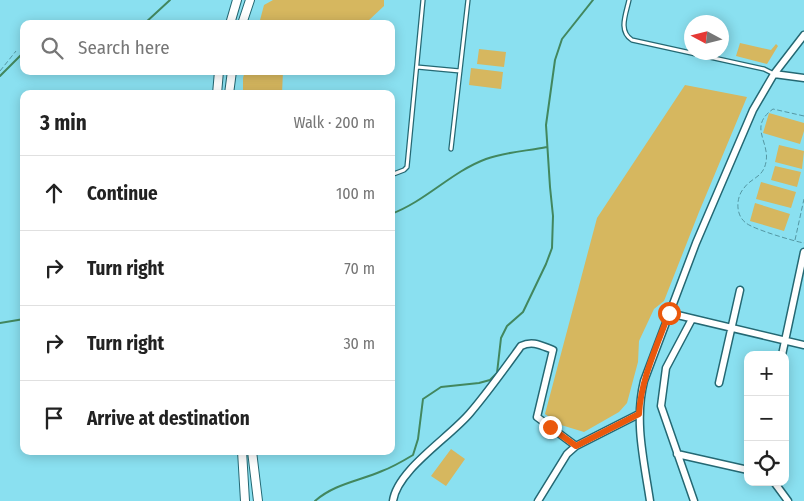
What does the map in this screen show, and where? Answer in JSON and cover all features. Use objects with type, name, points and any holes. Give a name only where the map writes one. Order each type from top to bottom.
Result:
[{"type":"street","points":[[231,20],[237,0]]},
{"type":"street","points":[[243,20],[250,0]]},
{"type":"street","points":[[650,501],[640,437],[640,398],[644,381],[696,243],[753,110],[774,74],[804,35]]},
{"type":"street","points":[[774,74],[804,78]]},
{"type":"street","points":[[218,90],[220,75]]},
{"type":"street","points":[[230,90],[231,75]]},
{"type":"street","points":[[783,351],[804,252]]},
{"type":"street","points":[[719,383],[740,290]]},
{"type":"street","points":[[669,313],[804,345]]},
{"type":"street","points":[[692,319],[666,368],[661,406],[694,501]]},
{"type":"street","points":[[393,501],[398,486],[416,464],[470,413],[521,346],[526,343],[533,342],[553,350],[537,417],[576,446]]},
{"type":"street","points":[[538,501],[567,454],[576,446],[639,414]]},
{"type":"street","points":[[677,454],[744,469]]},
{"type":"street","points":[[242,455],[245,501]]},
{"type":"street","points":[[243,461],[253,455],[258,501]]},
{"type":"street","points":[[777,486],[788,501]]},
{"type":"lane","points":[[395,174],[404,170],[406,166],[423,0]]},
{"type":"lane","points":[[451,149],[468,0]]},
{"type":"lane","points":[[629,0],[623,26],[625,32],[632,40],[764,69],[774,74]]},
{"type":"lane","points":[[417,67],[460,72]]},
{"type":"path","points":[[0,71],[16,50]]},
{"type":"path","points":[[804,116],[773,109],[766,114],[760,130],[766,152],[764,167],[756,179],[744,187],[738,201],[740,216],[746,224],[804,244]]},
{"type":"path","points":[[795,241],[804,199]]},
{"type":"shaded area","points":[[273,0],[384,0],[384,6],[369,20],[260,20],[264,5]]},
{"type":"shaded area","points":[[740,43],[771,50],[776,44],[778,46],[767,64],[736,56]]},
{"type":"shaded area","points":[[479,49],[506,52],[504,67],[477,64]]},
{"type":"shaded area","points":[[471,68],[503,72],[501,89],[469,85]]},
{"type":"shaded area","points":[[244,75],[283,75],[282,90],[243,90]]},
{"type":"shaded area","points":[[685,85],[747,97],[664,301],[654,309],[639,341],[638,362],[627,403],[619,412],[584,432],[561,425],[545,414],[597,218]]},
{"type":"shaded area","points":[[769,113],[804,123],[800,144],[763,133]]},
{"type":"shaded area","points":[[779,145],[804,151],[802,169],[775,162]]},
{"type":"shaded area","points":[[775,166],[801,172],[797,187],[771,180]]},
{"type":"shaded area","points":[[761,182],[796,192],[791,208],[756,199]]},
{"type":"shaded area","points":[[755,203],[790,214],[784,231],[750,221]]},
{"type":"shaded area","points":[[451,449],[465,459],[446,486],[431,476]]},
{"type":"waterway","points":[[148,20],[170,0]]},
{"type":"waterway","points":[[315,501],[338,487],[398,464],[413,455],[418,439],[423,399],[441,387],[479,383],[490,380],[497,373],[501,338],[507,326],[523,312],[552,248],[553,216],[546,125],[555,60],[562,39],[593,0]]},
{"type":"waterway","points":[[0,76],[20,56]]},
{"type":"waterway","points":[[395,212],[416,202],[461,171],[486,159],[508,153],[547,147]]},
{"type":"waterway","points":[[0,323],[20,320]]},
{"type":"route","points":[[550,427],[576,446],[639,414],[644,381],[669,313]]}]
